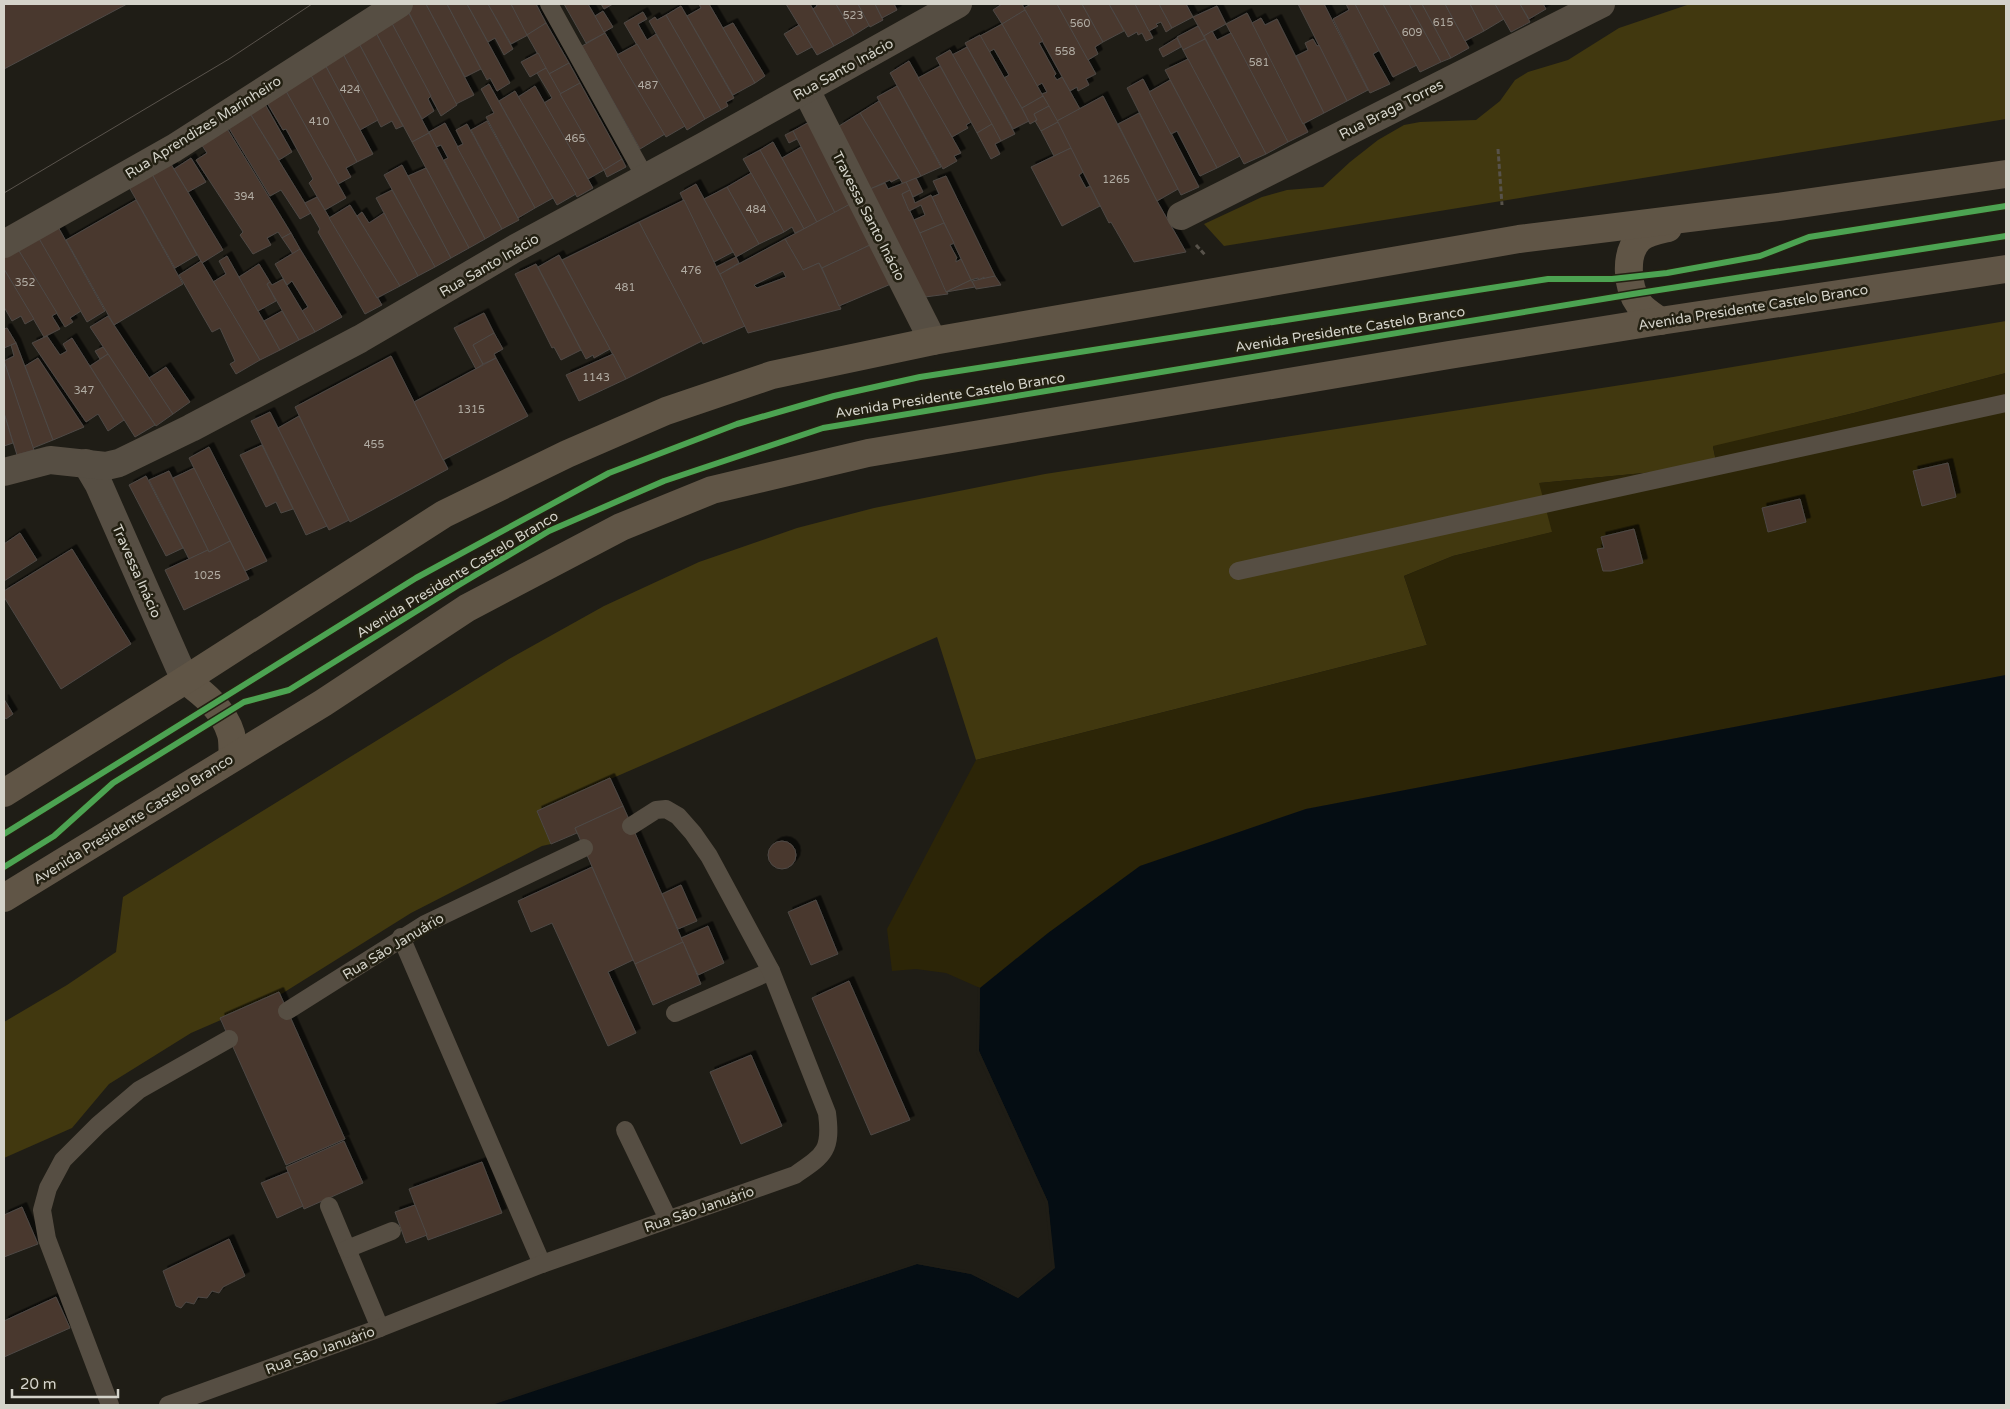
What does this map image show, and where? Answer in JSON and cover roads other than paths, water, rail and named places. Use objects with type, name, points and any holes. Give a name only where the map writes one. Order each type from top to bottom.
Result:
[{"type":"main road","points":[[4,793],[444,514],[567,454],[666,411],[772,374],[933,341],[1520,239],[1778,207],[2006,174]]},
{"type":"main road","points":[[1660,321],[1640,305],[1629,282],[1629,259],[1639,239],[1655,230],[1778,207]]},
{"type":"main road","name":"Avenida Presidente Castelo Branco","points":[[4,898],[323,703],[467,608],[622,527],[712,490],[868,453],[1449,354],[2006,269]]},
{"type":"main road","points":[[185,680],[206,696],[222,716],[232,735],[233,758]]},
{"type":"street","name":"Rua Aprendizes Marinheiro","points":[[4,244],[174,148],[399,4]]},
{"type":"street","name":"Rua Santo Inácio","points":[[4,472],[50,460],[106,466],[119,463],[191,428],[360,339],[514,249],[806,90],[958,4]]},
{"type":"street","name":"Rua Braga Torres","points":[[1181,216],[1601,4]]},
{"type":"street","name":"Travessa Santo Inácio","points":[[806,90],[933,341]]},
{"type":"street","name":"Travessa Inácio","points":[[86,463],[99,485],[185,680]]},
{"type":"lane","points":[[549,4],[645,177]]},
{"type":"lane","points":[[1238,572],[2006,403]]},
{"type":"lane","name":"Rua São Januário","points":[[168,1405],[380,1328],[542,1264],[794,1175],[818,1160],[825,1150],[830,1133],[827,1113],[771,971],[709,856],[678,816],[666,809],[656,810],[631,826]]},
{"type":"lane","name":"Rua São Januário","points":[[287,1011],[401,937],[584,848]]},
{"type":"lane","points":[[401,937],[542,1264]]},
{"type":"lane","points":[[676,1013],[771,971]]},
{"type":"lane","points":[[110,1405],[47,1239],[42,1210],[48,1188],[63,1160],[98,1124],[139,1090],[229,1039]]},
{"type":"lane","points":[[625,1130],[668,1220]]},
{"type":"lane","points":[[329,1206],[380,1328]]},
{"type":"lane","points":[[347,1249],[392,1231]]},
{"type":"tram line","points":[[4,193],[229,59],[312,4]]}]
